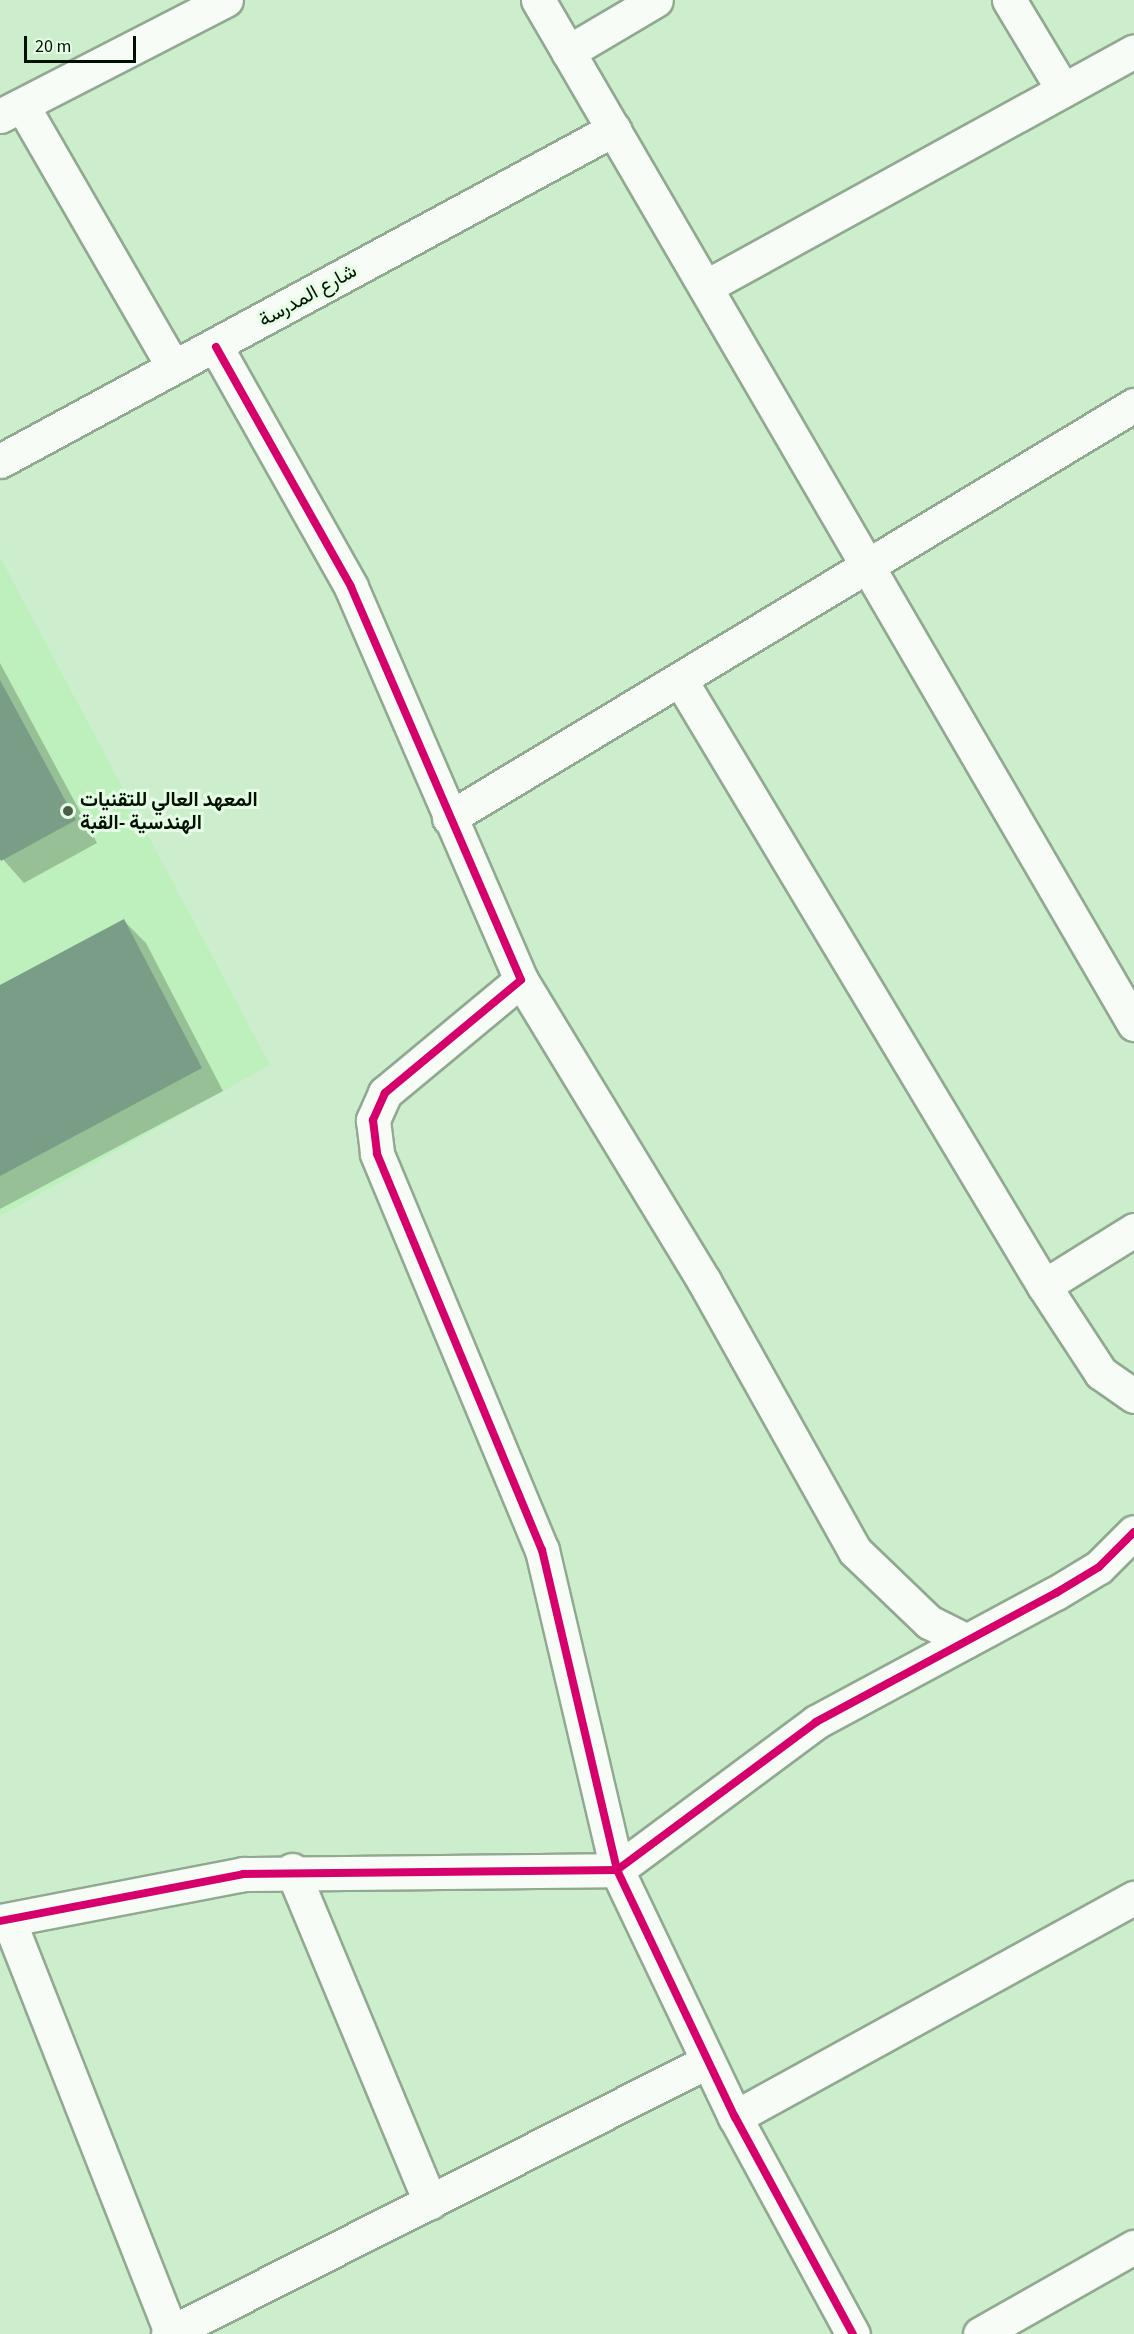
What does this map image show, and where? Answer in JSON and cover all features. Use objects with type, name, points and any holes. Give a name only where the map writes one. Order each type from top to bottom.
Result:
[{"type":"street","points":[[173,367],[11,110],[193,7],[226,0]]},
{"type":"street","points":[[538,0],[707,286],[863,565],[1134,1024]]},
{"type":"street","points":[[568,52],[656,0]]},
{"type":"street","points":[[1009,0],[1063,90]]},
{"type":"street","points":[[707,286],[1134,51]]},
{"type":"street","name":"شارع المدرسة","points":[[0,461],[614,129]]},
{"type":"street","points":[[216,346],[351,586],[394,677],[449,818],[521,980],[704,1281],[855,1551],[929,1622],[967,1641]]},
{"type":"street","points":[[449,818],[681,681],[863,565],[1133,409]]},
{"type":"street","points":[[681,681],[1044,1287],[1101,1373],[1134,1396]]},
{"type":"street","points":[[521,980],[385,1094],[374,1132],[377,1154],[542,1550],[617,1870],[735,2117],[853,2334]]},
{"type":"street","points":[[1044,1287],[1134,1230]]},
{"type":"street","points":[[708,2061],[170,2333],[4,1921],[243,1874],[292,1870],[617,1870],[816,1722],[1099,1567],[1134,1532]]},
{"type":"street","points":[[292,1870],[430,2202]]},
{"type":"street","points":[[735,2117],[1134,1898]]},
{"type":"street","points":[[980,2334],[1134,2247]]},
{"type":"shaded area","name":"المعهد العالي للتقنيات الهندسية -القبة","points":[[0,557],[270,1065],[0,1216]]},
{"type":"building","points":[[0,680],[76,820],[1,861],[0,859]]},
{"type":"building","points":[[124,919],[202,1068],[0,1176],[0,985]]},
{"type":"cycle path","points":[[216,347],[351,587],[521,980],[385,1093],[373,1120],[377,1154],[542,1550],[617,1870],[735,2117],[853,2334]]},
{"type":"cycle path","points":[[0,1921],[243,1874],[617,1870],[816,1722],[1056,1593],[1099,1567],[1134,1532]]},
{"type":"place","name":"المعهد العالي للتقنيات الهندسية -القبة","points":[[68,811]]}]
